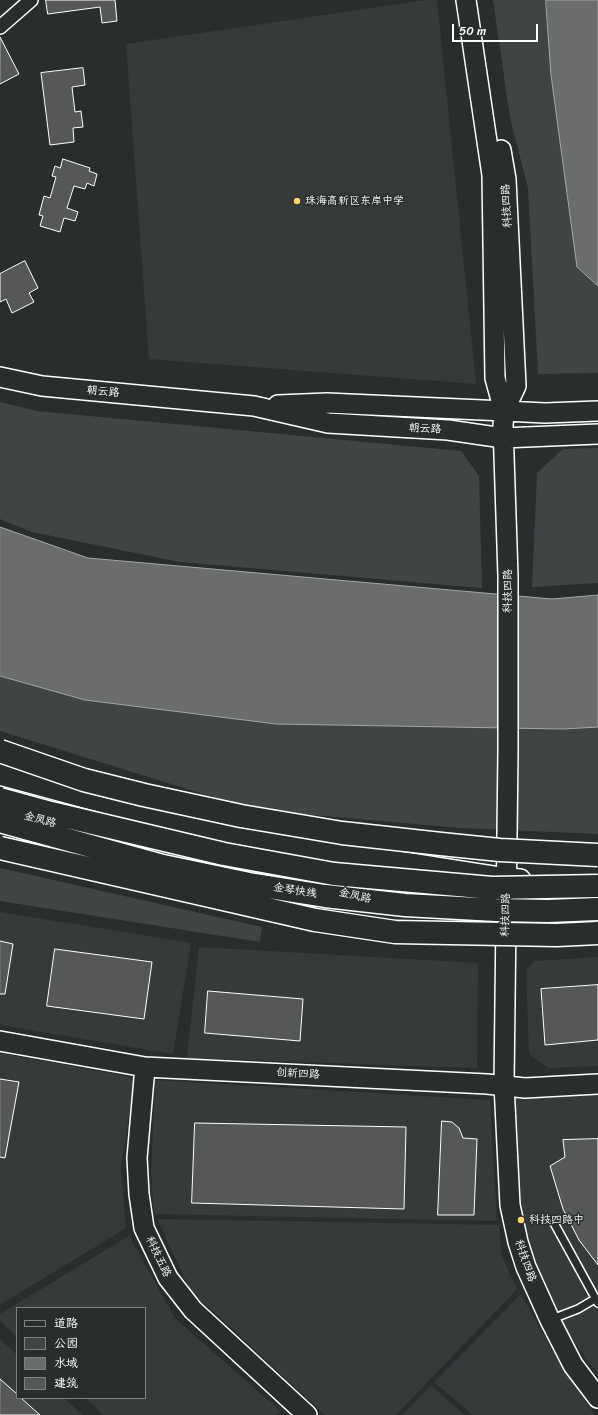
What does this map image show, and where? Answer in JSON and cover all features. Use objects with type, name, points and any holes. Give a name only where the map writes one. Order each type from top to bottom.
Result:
[{"type":"highway","points":[[0,751],[84,780],[144,795],[241,816],[342,833],[441,844],[500,850],[598,855]]},
{"type":"highway","name":"金琴快线","points":[[0,799],[224,854],[334,874],[492,888],[598,885]]},
{"type":"highway","name":"金琴快线","points":[[0,821],[162,866],[249,884],[325,896],[405,905],[496,910],[548,911],[598,908]]},
{"type":"highway","points":[[0,848],[315,920],[395,932],[550,935],[598,933]]},
{"type":"main road","points":[[0,774],[111,804],[265,841],[507,879],[598,885]]},
{"type":"main road","name":"金凤路","points":[[0,809],[133,844],[430,914],[506,920],[598,922]]},
{"type":"street","points":[[0,27],[31,0]]},
{"type":"street","name":"科技四路","points":[[466,0],[492,175],[495,378],[504,411],[503,438],[508,576],[507,879],[504,1085],[510,1205],[518,1242],[526,1267],[550,1320],[573,1364],[598,1398]]},
{"type":"street","name":"科技四路","points":[[479,0],[506,179],[516,386],[504,411]]},
{"type":"street","name":"朝云路","points":[[0,377],[42,386],[254,406],[328,423],[448,430],[503,438],[598,434]]},
{"type":"street","name":"朝云路","points":[[254,406],[327,403],[504,411],[598,411]]},
{"type":"street","name":"创新四路","points":[[0,1041],[145,1067],[504,1085],[525,1088],[598,1084]]},
{"type":"street","name":"科技五路","points":[[145,1067],[137,1158],[139,1194],[144,1228],[168,1278],[193,1310],[307,1415]]},
{"type":"lane","points":[[550,1320],[597,1301],[554,1223]]},
{"type":"shaded area","name":"珠海高新区东岸中学","points":[[426,0],[437,0],[476,384],[149,359],[126,44]]},
{"type":"shaded area","points":[[0,912],[191,943],[173,1054],[0,1025]]},
{"type":"shaded area","points":[[199,947],[478,963],[477,1068],[187,1058]]},
{"type":"shaded area","points":[[598,957],[598,1066],[548,1068],[529,1054],[526,970],[535,961]]},
{"type":"shaded area","points":[[0,1053],[135,1078],[121,1166],[126,1228],[0,1305]]},
{"type":"shaded area","points":[[155,1080],[490,1100],[497,1221],[154,1214],[151,1175]]},
{"type":"shaded area","points":[[598,1094],[598,1373],[587,1361],[539,1286],[517,1201],[514,1097]]},
{"type":"shaded area","points":[[157,1219],[499,1225],[502,1257],[517,1289],[396,1415],[325,1415],[190,1290]]},
{"type":"shaded area","points":[[129,1236],[175,1318],[280,1411],[276,1415],[104,1415],[86,1399],[146,1399],[146,1307],[16,1307],[16,1336],[0,1321],[0,1314]]},
{"type":"shaded area","points":[[521,1294],[556,1357],[595,1415],[473,1415],[434,1382]]},
{"type":"shaded area","points":[[0,1339],[16,1354],[16,1399],[65,1399],[83,1415],[0,1415]]},
{"type":"shaded area","points":[[431,1386],[465,1415],[402,1415]]},
{"type":"green space","points":[[493,0],[598,0],[598,373],[538,374],[528,188],[510,118]]},
{"type":"green space","points":[[0,402],[37,411],[461,451],[479,476],[482,588],[180,562],[32,532],[0,519]]},
{"type":"green space","points":[[598,448],[598,583],[532,587],[537,473],[563,449]]},
{"type":"green space","points":[[0,676],[85,700],[276,724],[563,729],[598,727],[598,834],[461,828],[255,810],[0,731]]},
{"type":"green space","points":[[0,868],[262,927],[260,942],[0,901]]},
{"type":"water","points":[[546,0],[598,0],[598,286],[577,267],[551,75]]},
{"type":"water","points":[[0,527],[88,558],[552,599],[598,595],[598,727],[563,729],[276,724],[85,700],[0,676]]},
{"type":"building","points":[[46,0],[115,0],[117,21],[102,23],[100,7],[48,14]]},
{"type":"building","points":[[0,37],[19,74],[0,84]]},
{"type":"building","points":[[83,68],[85,85],[72,87],[75,112],[81,111],[83,127],[73,128],[74,142],[50,145],[41,73]]},
{"type":"building","points":[[63,159],[90,168],[89,171],[97,174],[94,186],[87,183],[85,189],[74,186],[67,208],[78,212],[75,221],[64,218],[60,232],[40,226],[43,216],[39,215],[44,196],[50,198],[56,177],[52,176],[55,166],[60,168]]},
{"type":"building","points":[[25,261],[38,288],[29,293],[34,302],[12,313],[6,299],[0,302],[0,274]]},
{"type":"building","points":[[0,941],[13,944],[5,994],[0,994]]},
{"type":"building","points":[[55,949],[152,962],[144,1019],[47,1006]]},
{"type":"building","points":[[598,985],[598,1040],[545,1045],[541,989]]},
{"type":"building","points":[[208,991],[303,999],[300,1041],[205,1033]]},
{"type":"building","points":[[0,1079],[19,1082],[5,1158],[0,1157]]},
{"type":"building","points":[[442,1121],[452,1122],[459,1128],[463,1138],[477,1139],[474,1215],[438,1215]]},
{"type":"building","points":[[195,1123],[406,1127],[404,1209],[192,1203]]},
{"type":"building","points":[[598,1139],[598,1265],[579,1240],[563,1209],[550,1166],[565,1157],[563,1140]]},
{"type":"building","points":[[0,1379],[16,1393],[16,1399],[22,1399],[40,1415],[0,1415]]},
{"type":"place","name":"珠海高新区东岸中学","points":[[297,201]]},
{"type":"place","name":"科技四路中","points":[[521,1220]]}]
